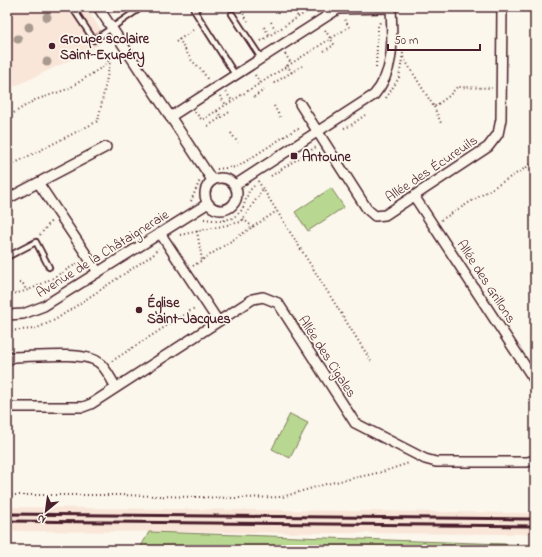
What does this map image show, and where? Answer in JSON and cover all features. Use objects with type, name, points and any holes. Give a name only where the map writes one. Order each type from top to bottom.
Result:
[{"type":"street","points":[[98,7],[209,177],[205,191],[207,204],[215,210],[226,210],[230,208],[238,195],[235,185],[224,178],[209,177]]},
{"type":"street","name":"Allée des Écureuils","points":[[315,127],[370,213],[380,217],[385,215],[488,147],[494,140],[500,126],[502,7]]},
{"type":"street","points":[[170,117],[262,60],[338,9],[391,8],[390,67],[382,84],[374,95],[315,127],[235,185]]},
{"type":"street","points":[[300,104],[315,127]]},
{"type":"street","points":[[7,199],[39,184],[106,147]]},
{"type":"street","points":[[39,184],[98,272]]},
{"type":"street","name":"Allée des Grillons","points":[[414,196],[535,381]]},
{"type":"street","name":"Avenue de la Châtaigneraie","points":[[7,315],[24,314],[34,311],[207,204]]},
{"type":"street","points":[[160,233],[218,321]]},
{"type":"street","name":"Allée des Cigales","points":[[7,407],[82,407],[91,404],[253,299],[263,296],[278,303],[355,423],[425,459],[436,462],[527,462],[535,460]]},
{"type":"street","points":[[7,361],[13,357],[86,357],[97,361],[116,387]]},
{"type":"lane","points":[[72,7],[94,40],[142,7]]},
{"type":"lane","points":[[199,7],[194,10],[236,76]]},
{"type":"lane","points":[[232,14],[262,60]]},
{"type":"lane","points":[[7,257],[36,242],[49,267]]},
{"type":"path","points":[[301,7],[304,13]]},
{"type":"path","points":[[261,41],[314,7]]},
{"type":"path","points":[[293,8],[298,17]]},
{"type":"path","points":[[376,72],[381,8]]},
{"type":"path","points":[[191,105],[202,120],[260,84],[287,65],[350,27],[338,9]]},
{"type":"path","points":[[271,22],[276,31]]},
{"type":"path","points":[[320,22],[335,45],[324,51]]},
{"type":"path","points":[[264,27],[270,36]]},
{"type":"path","points":[[176,42],[193,30]]},
{"type":"path","points":[[179,40],[192,61],[201,69],[214,90]]},
{"type":"path","points":[[7,118],[35,100],[68,89],[104,66],[122,44]]},
{"type":"path","points":[[403,57],[434,107],[441,123]]},
{"type":"path","points":[[7,167],[98,121],[111,58]]},
{"type":"path","points":[[287,65],[292,73]]},
{"type":"path","points":[[274,83],[302,66]]},
{"type":"path","points":[[254,97],[264,90],[260,84]]},
{"type":"path","points":[[434,107],[457,88],[501,88]]},
{"type":"path","points":[[224,101],[230,98]]},
{"type":"path","points":[[274,106],[280,116]]},
{"type":"path","points":[[217,111],[222,118]]},
{"type":"path","points":[[208,126],[231,112]]},
{"type":"path","points":[[189,204],[201,178],[209,177],[214,169],[237,167],[296,130],[315,127]]},
{"type":"path","points":[[81,130],[83,134]]},
{"type":"path","points":[[232,133],[238,143]]},
{"type":"path","points":[[50,145],[52,149]]},
{"type":"path","points":[[245,162],[371,361]]},
{"type":"path","points":[[434,225],[535,162]]},
{"type":"path","points":[[176,235],[241,222],[263,189]]},
{"type":"path","points":[[185,271],[277,211]]},
{"type":"path","points":[[36,242],[51,220],[60,215]]},
{"type":"path","points":[[243,219],[253,227]]},
{"type":"path","points":[[196,231],[202,260]]},
{"type":"path","points":[[7,294],[17,294],[26,290],[88,257]]},
{"type":"path","points":[[19,282],[23,284],[26,290]]},
{"type":"path","points":[[102,367],[205,302]]},
{"type":"path","points":[[7,495],[119,495],[235,498],[282,497],[326,484],[382,472],[425,459]]},
{"type":"shaded area","name":"Groupe scolaire Saint-Exupéry","points":[[7,7],[85,7],[108,39],[85,53],[7,90]]},
{"type":"shaded area","points":[[7,507],[535,513],[535,534],[7,531]]},
{"type":"green space","points":[[331,188],[344,207],[308,231],[295,212]]},
{"type":"green space","points":[[290,414],[308,423],[290,458],[272,449]]},
{"type":"green space","points":[[149,532],[535,545],[535,550],[139,550]]},
{"type":"railway","points":[[7,514],[535,519]]},
{"type":"railway","points":[[7,521],[535,526]]},
{"type":"place","name":"Groupe scolaire Saint-Exupéry","points":[[52,46]]},
{"type":"place","name":"Antoune","points":[[294,156]]},
{"type":"place","name":"Église Saint-Jacques","points":[[139,310]]}]
